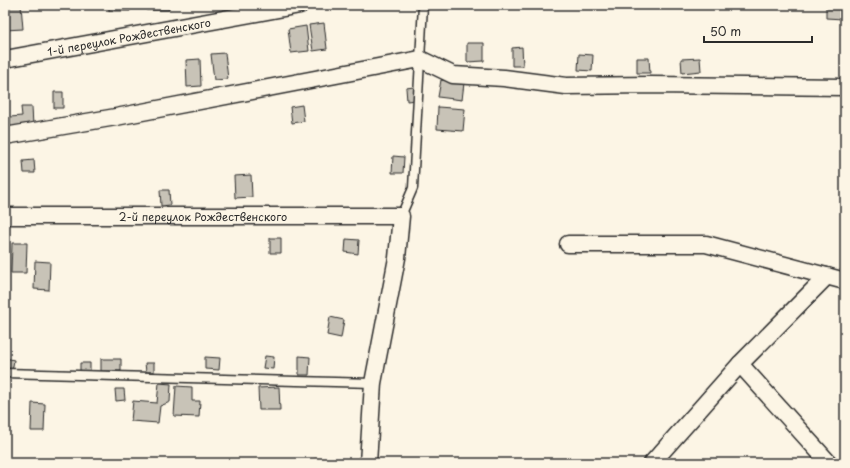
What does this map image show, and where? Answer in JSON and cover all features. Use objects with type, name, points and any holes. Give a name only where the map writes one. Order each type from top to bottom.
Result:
[{"type":"street","name":"1-й переулок Рождественского","points":[[5,59],[300,5]]},
{"type":"street","points":[[5,136],[116,117],[420,59],[453,75],[504,78],[566,86],[650,85],[845,87]]},
{"type":"street","name":"2-й переулок Рождественского","points":[[5,216],[401,216]]},
{"type":"street","points":[[368,463],[373,383],[397,258],[401,216]]},
{"type":"street","points":[[568,244],[706,244],[845,281]]},
{"type":"street","points":[[652,463],[740,364],[826,276]]},
{"type":"street","points":[[740,364],[829,463]]},
{"type":"lane","points":[[401,216],[413,188],[423,5]]},
{"type":"lane","points":[[5,372],[373,383]]},
{"type":"building","points":[[5,5],[21,5],[23,29],[5,30]]},
{"type":"building","points":[[109,5],[130,5],[130,11],[109,11]]},
{"type":"building","points":[[146,5],[169,5],[169,10],[146,10]]},
{"type":"building","points":[[826,5],[844,5],[843,19],[826,18]]},
{"type":"building","points":[[324,23],[327,49],[313,51],[309,25]]},
{"type":"building","points":[[306,26],[309,51],[291,53],[288,29]]},
{"type":"building","points":[[467,43],[484,43],[484,61],[467,62]]},
{"type":"building","points":[[522,47],[523,66],[512,66],[512,48]]},
{"type":"building","points":[[225,53],[228,79],[214,80],[211,54]]},
{"type":"building","points":[[579,54],[593,55],[592,71],[578,70]]},
{"type":"building","points":[[637,58],[649,58],[650,73],[637,73]]},
{"type":"building","points":[[700,58],[701,71],[682,73],[681,59]]},
{"type":"building","points":[[200,59],[201,86],[187,87],[186,60]]},
{"type":"building","points":[[441,80],[464,83],[462,100],[438,97]]},
{"type":"building","points":[[414,87],[416,100],[407,101],[406,88]]},
{"type":"building","points":[[54,92],[63,92],[63,108],[54,108]]},
{"type":"building","points":[[302,105],[304,121],[292,123],[290,107]]},
{"type":"building","points":[[21,107],[32,107],[33,126],[10,127],[10,117],[22,116]]},
{"type":"building","points":[[438,107],[465,109],[463,131],[437,129]]},
{"type":"building","points":[[393,156],[404,157],[403,173],[392,173]]},
{"type":"building","points":[[34,160],[35,173],[24,173],[23,161]]},
{"type":"building","points":[[251,175],[252,197],[235,198],[234,176]]},
{"type":"building","points":[[160,190],[169,190],[170,205],[161,206]]},
{"type":"building","points":[[270,238],[281,238],[281,253],[270,253]]},
{"type":"building","points":[[346,239],[359,240],[358,254],[345,252]]},
{"type":"building","points":[[12,243],[27,243],[26,273],[11,273]]},
{"type":"building","points":[[35,261],[50,262],[49,290],[34,289]]},
{"type":"building","points":[[330,317],[344,320],[341,338],[327,335]]},
{"type":"building","points":[[265,356],[274,357],[273,369],[263,368]]},
{"type":"building","points":[[299,356],[310,357],[309,375],[299,375]]},
{"type":"building","points":[[205,357],[220,358],[219,370],[205,369]]},
{"type":"building","points":[[5,358],[14,360],[12,372],[5,371]]},
{"type":"building","points":[[101,359],[121,359],[121,371],[101,371]]},
{"type":"building","points":[[80,363],[90,363],[90,372],[80,372]]},
{"type":"building","points":[[145,363],[154,363],[154,372],[146,372]]},
{"type":"building","points":[[159,383],[171,384],[170,402],[160,406],[158,423],[131,421],[133,401],[157,403]]},
{"type":"building","points":[[176,386],[192,387],[192,401],[200,401],[199,417],[174,416]]},
{"type":"building","points":[[279,387],[280,410],[259,410],[258,388]]},
{"type":"building","points":[[115,389],[124,389],[125,400],[116,401]]},
{"type":"building","points":[[32,403],[45,404],[44,431],[31,431]]},
{"type":"building","points":[[314,459],[337,460],[337,463],[314,463]]}]
